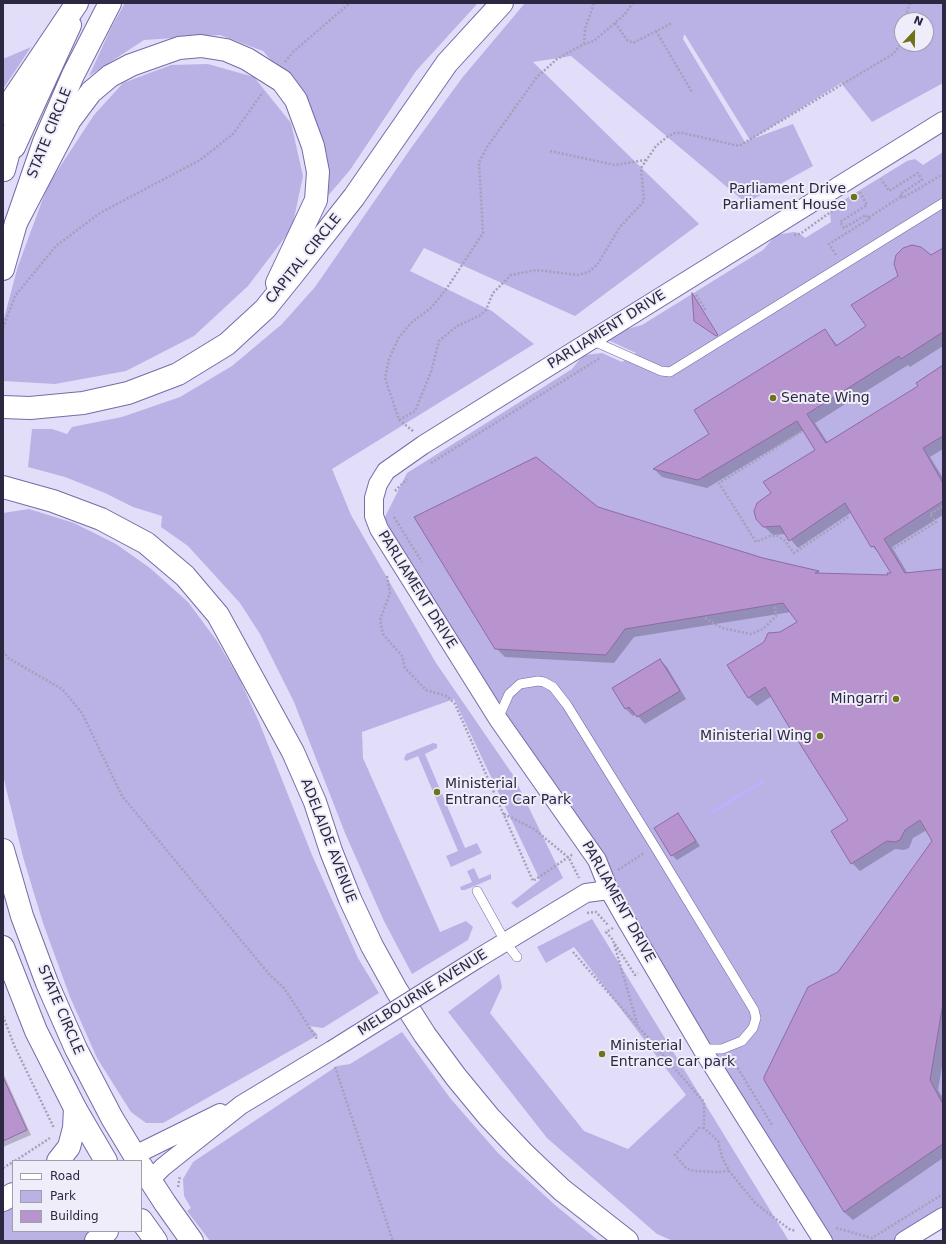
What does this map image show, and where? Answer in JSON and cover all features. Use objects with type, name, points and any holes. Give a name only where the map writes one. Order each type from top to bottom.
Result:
[{"type":"main road","points":[[3,113],[77,3]]},
{"type":"main road","name":"STATE CIRCLE","points":[[4,171],[81,3]]},
{"type":"main road","name":"STATE CIRCLE","points":[[3,268],[16,222],[44,142],[73,75],[110,3]]},
{"type":"main road","name":"CAPITAL CIRCLE","points":[[3,407],[30,408],[83,403],[128,393],[178,374],[227,344],[265,309],[354,197],[447,63],[502,3]]},
{"type":"main road","points":[[16,222],[70,120],[90,92],[110,76],[131,65],[179,48],[201,46],[233,53],[247,59],[282,81],[296,100],[313,146],[318,172],[316,200],[265,309]]},
{"type":"main road","points":[[4,171],[16,129],[16,101],[19,90]]},
{"type":"main road","name":"ADELAIDE AVENUE","points":[[6,488],[53,501],[101,519],[146,543],[185,576],[218,615],[294,752],[315,802],[331,852],[350,900],[372,946],[397,991],[425,1035],[456,1077],[524,1154],[562,1190],[627,1241]]},
{"type":"main road","name":"STATE CIRCLE","points":[[3,850],[22,916],[47,983],[76,1049],[133,1160]]},
{"type":"main road","name":"STATE CIRCLE","points":[[3,947],[36,1031],[75,1108],[105,1160]]},
{"type":"main road","points":[[59,1160],[69,1147],[74,1128],[75,1108]]},
{"type":"main road","name":"STATE CIRCLE","points":[[142,1176],[192,1241]]},
{"type":"main road","points":[[3,1200],[12,1195]]},
{"type":"main road","points":[[142,1221],[156,1241]]},
{"type":"main road","points":[[96,1241],[105,1232]]},
{"type":"street","name":"PARLIAMENT DRIVE","points":[[821,1238],[702,1048],[609,890],[597,860],[587,843],[498,719],[379,530],[373,509],[375,493],[383,476],[390,467],[943,121]]},
{"type":"street","name":"MELBOURNE AVENUE","points":[[142,1169],[163,1167],[241,1105],[326,1049],[506,943],[586,893],[609,890]]},
{"type":"street","name":"MELBOURNE AVENUE","points":[[142,1165],[212,1116],[241,1105]]},
{"type":"street","points":[[904,1241],[943,1217]]},
{"type":"lane","points":[[591,340],[661,371],[670,372],[943,202]]},
{"type":"lane","points":[[498,719],[509,694],[520,684],[538,681],[544,682],[553,687],[567,705],[754,1010],[756,1018],[753,1028],[742,1041],[722,1049],[702,1048]]},
{"type":"lane","points":[[477,891],[506,943],[517,957]]},
{"type":"path","points":[[3,328],[15,296],[56,246],[100,213],[200,160],[228,139],[293,52],[350,3]]},
{"type":"path","points":[[584,44],[585,29],[594,3]]},
{"type":"path","points":[[418,437],[414,431],[399,420],[385,378],[389,359],[399,337],[412,322],[432,307],[447,288],[483,233],[479,162],[487,147],[537,77],[557,59],[584,44],[594,41],[626,14],[633,3]]},
{"type":"path","points":[[615,23],[627,40],[633,43],[672,23]]},
{"type":"path","points":[[656,32],[692,92]]},
{"type":"path","points":[[399,420],[415,411],[431,372],[439,341],[457,326],[479,316],[486,310],[493,292],[512,276],[536,270],[578,275],[588,272],[597,265],[620,227],[644,201],[641,168],[656,146],[667,137],[675,133],[683,133],[739,146],[895,52]]},
{"type":"path","points":[[550,151],[615,165],[646,160]]},
{"type":"path","points":[[881,179],[889,191],[918,173],[922,180],[900,194],[902,196]]},
{"type":"path","points":[[839,259],[829,244],[902,196],[903,198],[943,174]]},
{"type":"path","points":[[860,192],[867,205],[840,222],[844,228],[866,215],[868,218]]},
{"type":"path","points":[[800,234],[830,215]]},
{"type":"path","points":[[696,295],[705,309],[703,310]]},
{"type":"path","points":[[434,460],[597,359],[602,358]]},
{"type":"path","points":[[801,432],[719,484],[756,542],[770,536],[777,536],[784,540],[794,553],[850,516]]},
{"type":"path","points":[[894,548],[936,522],[930,514],[943,506]]},
{"type":"path","points":[[386,572],[390,593],[380,620],[383,634],[402,656],[405,668],[426,690],[447,696],[455,704],[533,881],[569,858],[587,843]]},
{"type":"path","points":[[705,618],[722,628],[751,634],[763,629],[776,616],[775,607]]},
{"type":"path","points":[[3,651],[8,658],[62,689],[82,713],[122,796],[268,973],[284,988],[326,1049],[334,1064],[393,1241]]},
{"type":"path","points":[[504,814],[534,829],[569,858]]},
{"type":"path","points":[[616,871],[655,847]]},
{"type":"path","points":[[606,932],[613,940],[637,1026]]},
{"type":"path","points":[[574,952],[704,1102],[704,1128],[718,1141],[722,1157],[729,1171],[756,1204],[789,1229],[821,1238]]},
{"type":"path","points":[[3,1016],[14,1045],[57,1134]]},
{"type":"path","points":[[733,1056],[736,1065],[776,1132]]},
{"type":"path","points":[[704,1128],[699,1128],[675,1155],[686,1168],[694,1171],[729,1171]]},
{"type":"path","points":[[17,1160],[51,1138]]},
{"type":"path","points":[[3,1168],[12,1163]]},
{"type":"path","points":[[833,1225],[835,1228],[872,1238],[943,1194]]},
{"type":"green space","points":[[125,3],[478,3],[416,71],[350,170],[327,197],[327,155],[309,103],[263,51],[220,35],[144,40],[89,76],[112,26]]},
{"type":"green space","points":[[525,3],[943,3],[943,83],[872,122],[841,83],[752,139],[793,124],[813,166],[746,203],[571,56],[533,62],[699,224],[575,316],[424,248],[410,271],[492,311],[534,344],[332,469],[351,515],[436,663],[513,775],[563,878],[517,908],[511,903],[540,880],[454,699],[362,732],[363,758],[440,932],[466,921],[473,927],[468,940],[412,974],[384,921],[345,833],[294,702],[260,634],[240,603],[188,546],[161,527],[162,516],[133,507],[105,493],[65,477],[28,467],[32,429],[52,429],[67,434],[72,427],[122,417],[180,397],[232,366],[282,324],[315,287],[411,148],[462,78]],"holes":[[[685,35],[750,140],[745,142],[683,39]]]},
{"type":"green space","points":[[31,47],[3,89],[3,59]]},
{"type":"green space","points":[[208,64],[254,77],[291,123],[303,176],[292,228],[248,286],[194,336],[126,371],[55,384],[3,381],[3,322],[18,266],[48,185],[94,115],[123,83],[171,65]]},
{"type":"green space","points":[[943,152],[943,1217],[904,1241],[823,1241],[635,916],[379,529],[407,473],[572,369],[585,355],[602,353],[622,362],[636,353],[608,340],[623,330],[642,325],[763,250],[776,235],[794,232],[799,233],[805,238],[831,222],[830,213],[834,206],[907,161],[915,159],[923,165]]},
{"type":"green space","points":[[29,509],[74,523],[116,544],[150,568],[188,602],[217,641],[240,680],[259,722],[312,855],[358,958],[379,993],[323,1028],[309,1026],[318,1035],[163,1123],[146,1123],[131,1112],[97,1058],[70,997],[43,923],[23,857],[6,788],[3,774],[3,513]]},
{"type":"green space","points":[[433,743],[437,744],[437,748],[425,754],[465,848],[477,843],[482,853],[451,867],[446,856],[458,851],[418,756],[406,761],[404,759],[406,754]]},
{"type":"green space","points":[[474,868],[479,879],[491,874],[491,879],[465,890],[461,890],[460,887],[472,882],[467,871]]},
{"type":"green space","points":[[592,919],[789,1241],[673,1241],[657,1234],[547,1138],[448,1012],[499,974],[502,987],[490,1013],[584,1131],[628,1149],[686,1095],[574,947],[546,963],[537,947]]},
{"type":"green space","points":[[402,1032],[450,1098],[498,1153],[555,1205],[599,1241],[210,1241],[187,1211],[191,1208],[184,1196],[183,1179],[193,1162],[337,1066],[350,1064]]},
{"type":"green space","points":[[12,1206],[12,1232],[95,1232],[85,1241],[3,1241],[3,1212]]},
{"type":"shaded area","points":[[764,779],[766,781],[711,815],[709,812]]},
{"type":"building","points":[[912,245],[921,247],[931,255],[943,248],[943,332],[901,359],[899,356],[807,414],[826,443],[918,386],[916,383],[943,365],[943,436],[923,448],[943,483],[943,501],[884,539],[905,573],[943,569],[943,1003],[930,1080],[943,1104],[943,1144],[844,1212],[764,1080],[764,1077],[808,987],[838,972],[932,841],[920,820],[905,830],[900,840],[895,842],[887,841],[851,864],[831,831],[848,820],[765,687],[748,698],[727,665],[764,642],[768,633],[780,632],[797,622],[783,603],[625,629],[606,655],[495,649],[414,517],[536,457],[598,507],[763,558],[819,571],[815,573],[888,575],[887,573],[891,573],[874,546],[871,547],[845,503],[789,541],[780,526],[763,527],[756,519],[754,511],[757,503],[771,493],[763,482],[815,450],[797,421],[698,480],[653,469],[709,434],[694,410],[825,329],[836,346],[866,326],[851,305],[898,276],[894,264],[896,255],[903,248]]},
{"type":"building","points":[[692,293],[718,335],[716,336],[694,321]]},
{"type":"building","points":[[660,659],[680,691],[637,717],[629,707],[625,709],[612,688]]},
{"type":"building","points":[[678,813],[696,841],[671,856],[654,828]]},
{"type":"building","points":[[3,1077],[27,1130],[3,1141]]},
{"type":"place","name":"Parliament Drive Parliament House","points":[[854,197]]},
{"type":"place","name":"Senate Wing","points":[[773,398]]},
{"type":"place","name":"Mingarri","points":[[896,699]]},
{"type":"place","name":"Ministerial Wing","points":[[820,736]]},
{"type":"place","name":"Ministerial Entrance Car Park","points":[[437,792]]},
{"type":"place","name":"Ministerial Entrance car park","points":[[602,1054]]}]
